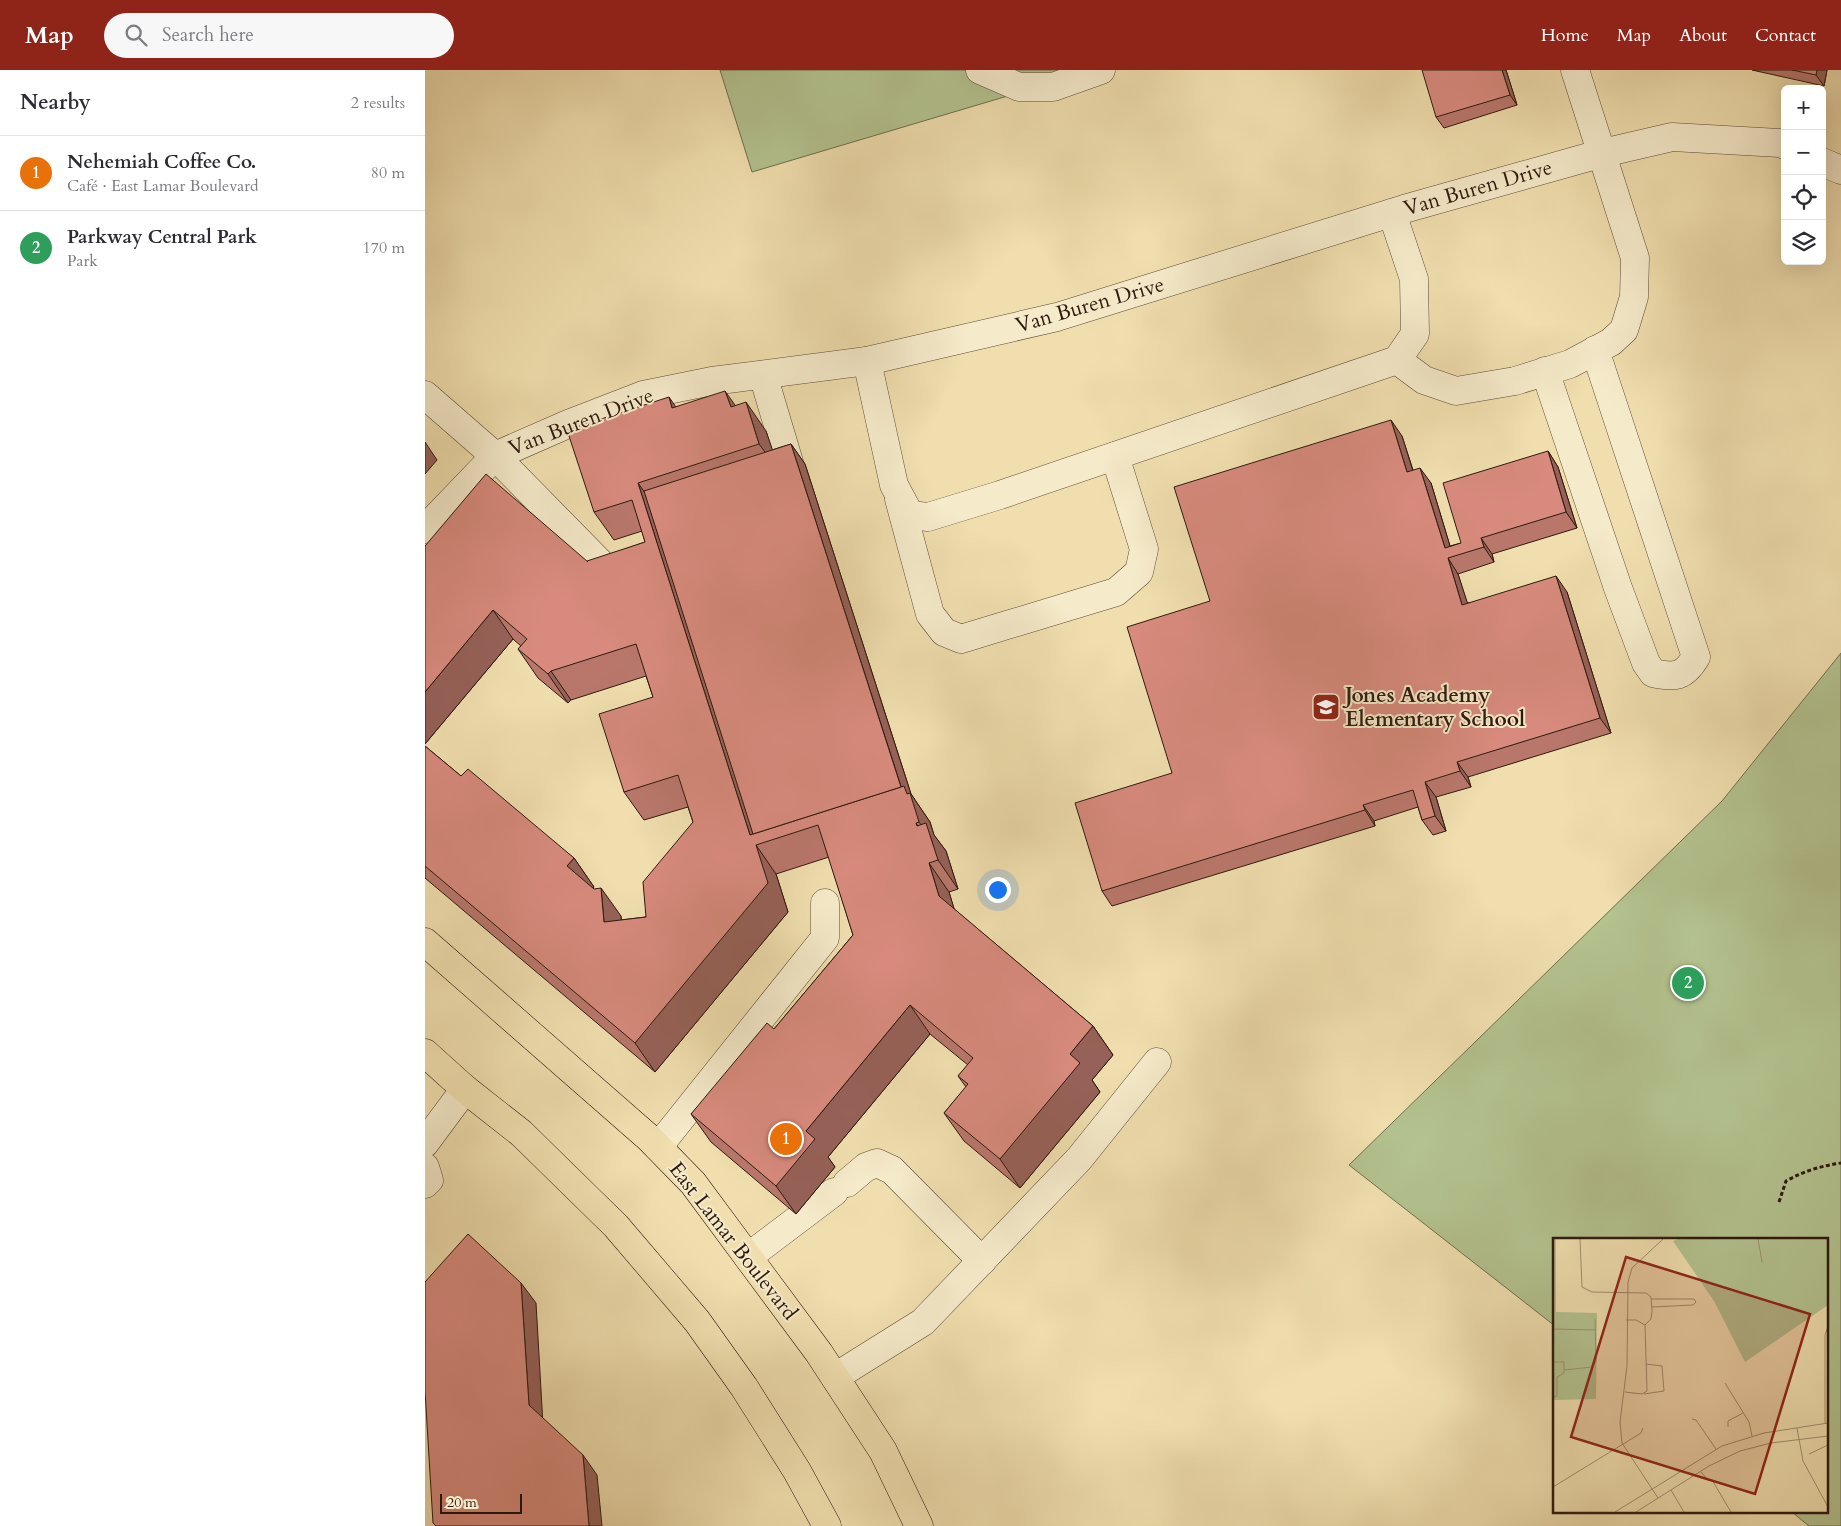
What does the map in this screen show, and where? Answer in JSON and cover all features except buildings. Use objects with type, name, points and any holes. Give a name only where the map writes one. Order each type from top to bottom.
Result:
[{"type":"main road","name":"East Lamar Boulevard","points":[[425,942],[658,1147],[693,1183],[819,1352],[883,1451],[919,1526]]},
{"type":"main road","points":[[425,1053],[465,1089],[521,1132],[616,1226],[697,1321],[744,1387],[797,1471],[827,1526]]},
{"type":"street","points":[[980,70],[1019,87],[1053,88],[1101,70]]},
{"type":"street","points":[[1397,360],[1424,380],[1456,392],[1515,381],[1570,364],[1611,342],[1624,330],[1633,297],[1635,258],[1603,152],[1575,70]]},
{"type":"street","name":"Van Buren Drive","points":[[425,530],[495,456],[568,424],[643,395],[712,381],[867,361],[1057,317],[1392,213],[1603,152],[1671,137],[1781,143]]},
{"type":"street","points":[[1826,164],[1841,170]]},
{"type":"street","points":[[896,488],[910,515],[928,517],[1000,495],[1397,360],[1415,334],[1415,279],[1392,213]]},
{"type":"street","points":[[1545,371],[1618,588],[1646,663],[1653,673],[1677,676],[1689,669],[1696,657],[1595,350]]},
{"type":"street","points":[[867,361],[896,488],[931,614],[944,632],[961,639],[1116,592],[1139,572],[1144,549],[1115,456]]},
{"type":"street","points":[[763,375],[791,469]]},
{"type":"street","points":[[425,395],[495,456],[609,572],[652,570]]},
{"type":"street","points":[[658,1147],[825,938],[825,903]]},
{"type":"street","points":[[835,1377],[923,1322],[1079,1160],[1157,1062]]},
{"type":"street","points":[[425,1143],[465,1089]]},
{"type":"street","points":[[748,1257],[866,1166],[877,1163],[892,1170],[982,1261]]},
{"type":"street","points":[[425,1167],[429,1180],[425,1184]]},
{"type":"path","points":[[1779,1202],[1786,1181],[1801,1173],[1822,1166],[1841,1163]]},
{"type":"green space","points":[[720,70],[1095,70],[752,172]]},
{"type":"green space","points":[[1841,653],[1841,1526],[1809,1526],[1794,1514],[1829,1514],[1829,1238],[1553,1238],[1553,1324],[1349,1165],[1722,801]]},
{"type":"place","name":"Jones Academy Elementary School","points":[[1326,707]]},
{"type":"place","name":"Parkway Central Park","points":[[1688,983]]},
{"type":"place","name":"Nehemiah Coffee Co.","points":[[786,1139]]}]
